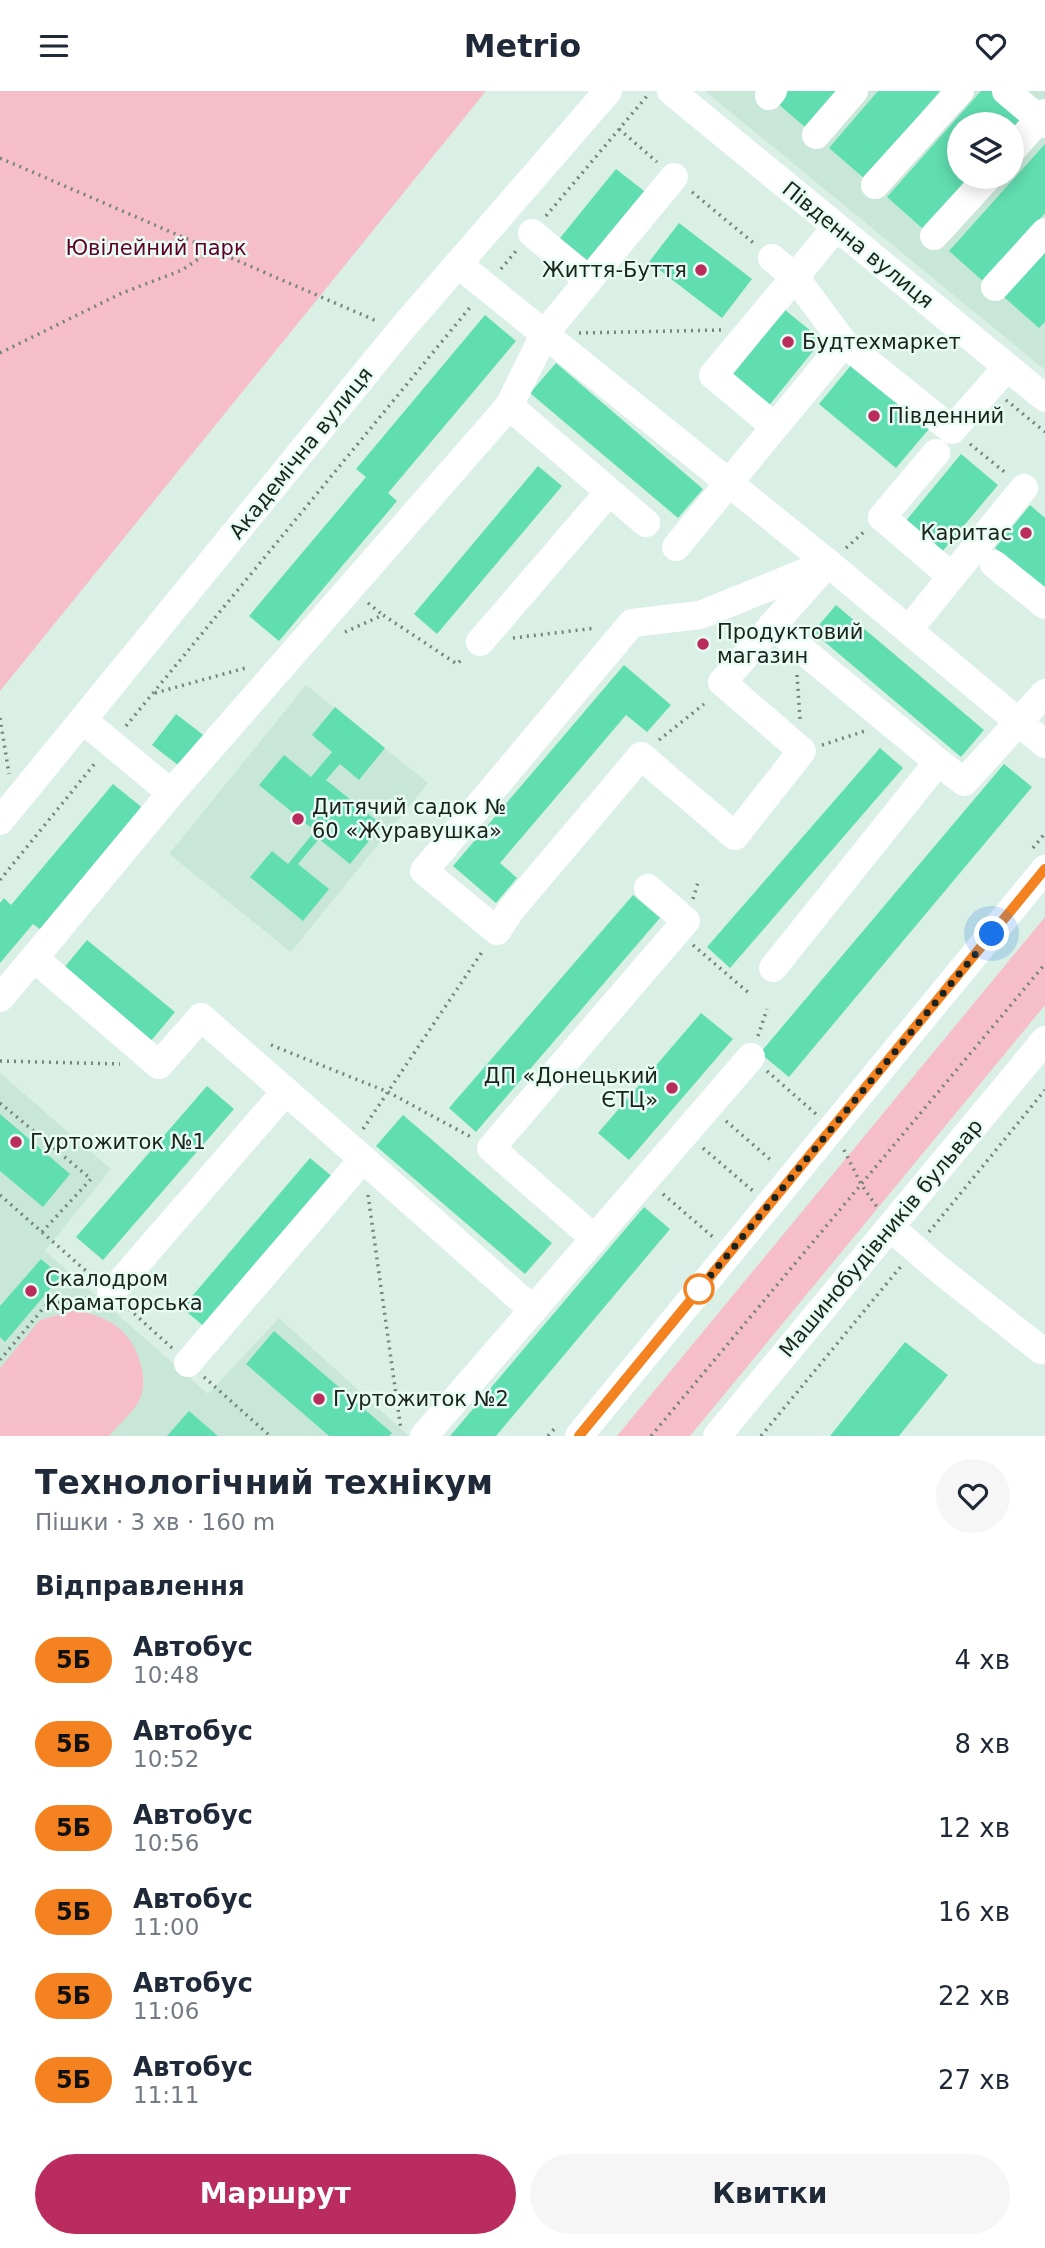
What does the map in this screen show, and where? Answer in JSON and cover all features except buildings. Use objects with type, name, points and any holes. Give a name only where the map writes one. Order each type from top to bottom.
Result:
[{"type":"street","name":"Академічна вулиця","points":[[7,813],[401,331],[608,91]]},
{"type":"street","points":[[816,135],[854,91]]},
{"type":"street","points":[[875,185],[960,91]]},
{"type":"street","points":[[1006,91],[1043,119],[1024,138]]},
{"type":"street","name":"Південна вулиця","points":[[659,93],[836,227],[1045,398]]},
{"type":"street","points":[[0,998],[171,793],[509,406],[545,333],[674,177]]},
{"type":"street","points":[[934,236],[977,189]]},
{"type":"street","points":[[774,426],[713,375],[836,227]]},
{"type":"street","points":[[995,287],[1045,232]]},
{"type":"street","points":[[532,233],[588,280]]},
{"type":"street","points":[[772,258],[795,277],[844,343],[952,429],[1007,367]]},
{"type":"street","points":[[458,264],[909,629],[1045,744]]},
{"type":"street","points":[[676,547],[844,343]]},
{"type":"street","points":[[509,406],[646,523]]},
{"type":"street","points":[[936,453],[882,517],[951,576]]},
{"type":"street","points":[[909,629],[1024,488]]},
{"type":"street","points":[[480,642],[609,492]]},
{"type":"street","points":[[828,563],[722,683],[802,751],[735,836],[640,756],[510,911],[497,931],[424,871],[632,623],[700,615],[828,563]]},
{"type":"street","points":[[995,565],[1045,605]]},
{"type":"street","points":[[772,625],[964,782],[1045,692]]},
{"type":"street","points":[[83,720],[171,793]]},
{"type":"street","points":[[773,968],[938,762]]},
{"type":"street","points":[[579,1436],[1045,869]]},
{"type":"street","points":[[594,1238],[491,1148],[686,921],[648,888]]},
{"type":"street","points":[[34,958],[159,1065],[201,1017],[533,1310]]},
{"type":"street","name":"Машинобудівників бульвар","points":[[717,1436],[1045,1040]]},
{"type":"street","points":[[424,1436],[751,1057]]},
{"type":"street","points":[[111,1293],[286,1091]]},
{"type":"street","points":[[188,1363],[357,1154]]},
{"type":"street","points":[[890,1227],[1041,1350]]},
{"type":"path","points":[[0,880],[487,286],[619,129],[659,93]]},
{"type":"path","points":[[619,129],[772,258]]},
{"type":"path","points":[[0,158],[401,331]]},
{"type":"path","points":[[0,353],[122,293],[182,270],[212,250]]},
{"type":"path","points":[[545,333],[752,329]]},
{"type":"path","points":[[952,429],[1024,488]]},
{"type":"path","points":[[828,563],[882,517]]},
{"type":"path","points":[[480,642],[632,623]]},
{"type":"path","points":[[795,644],[802,751],[890,723]]},
{"type":"path","points":[[640,756],[704,704]]},
{"type":"path","points":[[0,718],[7,813]]},
{"type":"path","points":[[402,1436],[357,1154],[388,1092],[497,931]]},
{"type":"path","points":[[677,931],[750,994]]},
{"type":"path","points":[[651,1436],[1045,964]]},
{"type":"path","points":[[768,1009],[751,1057],[832,1127],[861,1184],[890,1227]]},
{"type":"path","points":[[263,1042],[388,1092],[491,1148]]},
{"type":"path","points":[[0,1061],[159,1065]]},
{"type":"path","points":[[0,1103],[91,1179],[42,1232]]},
{"type":"path","points":[[709,1106],[776,1164]]},
{"type":"path","points":[[686,1133],[753,1191]]},
{"type":"path","points":[[645,1179],[714,1238]]},
{"type":"path","points":[[0,1195],[270,1436]]},
{"type":"path","points":[[0,1360],[46,1305],[111,1293]]},
{"type":"shaded area","points":[[705,91],[1045,91],[1045,370]]},
{"type":"shaded area","name":"Дитячий садок № 60 «Журавушка»","points":[[306,685],[428,783],[291,952],[169,854]]},
{"type":"shaded area","points":[[0,1073],[111,1169],[45,1251],[208,1394],[279,1318],[409,1436],[0,1436]]},
{"type":"green space","name":"Ювілейний парк","points":[[0,91],[486,91],[0,691]]},
{"type":"green space","points":[[1045,917],[1045,1005],[690,1436],[617,1436]]},
{"type":"green space","points":[[76,1310],[110,1322],[120,1329],[132,1344],[143,1374],[142,1394],[138,1403],[109,1436],[0,1436],[0,1368],[40,1320]]},
{"type":"bus line","name":"5Б","points":[[579,1436],[1045,869]]},
{"type":"place","name":"Життя-Буття","points":[[701,270]]},
{"type":"place","name":"Будтехмаркет","points":[[788,342]]},
{"type":"place","name":"Південний","points":[[874,416]]},
{"type":"place","name":"Каритас","points":[[1026,533]]},
{"type":"place","name":"Продуктовий магазин","points":[[703,644]]},
{"type":"place","name":"Дитячий садок № 60 «Журавушка»","points":[[298,819]]},
{"type":"place","name":"ДП «Донецький ЄТЦ»","points":[[672,1088]]},
{"type":"place","name":"Гуртожиток №1","points":[[16,1142]]},
{"type":"place","name":"Скалодром Краматорська","points":[[31,1291]]},
{"type":"place","name":"Гуртожиток №2","points":[[319,1399]]},
{"type":"route","points":[[699,1289],[697,1292],[992,934]]}]
